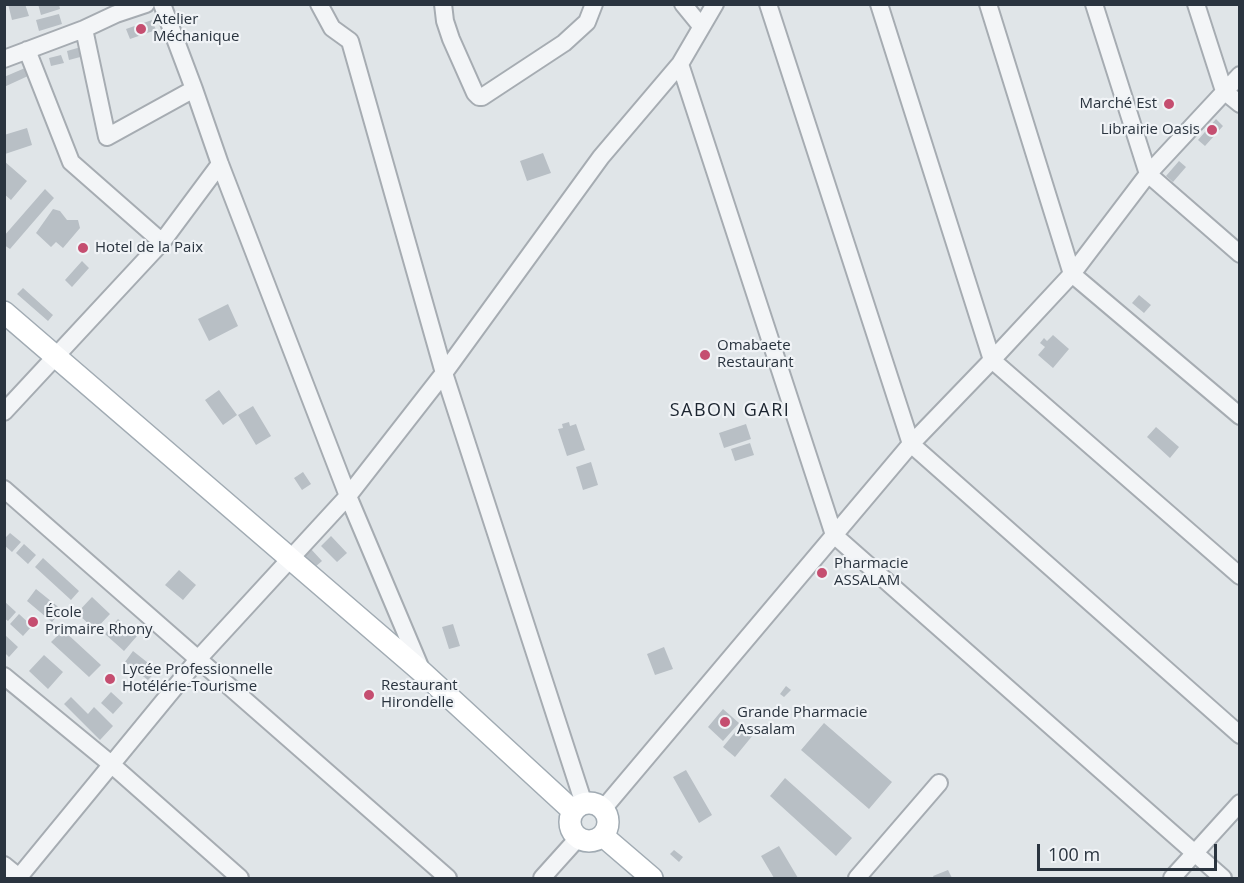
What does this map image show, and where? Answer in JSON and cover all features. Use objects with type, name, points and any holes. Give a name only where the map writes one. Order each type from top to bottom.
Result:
[{"type":"main road","points":[[4,312],[422,672],[587,808],[608,819],[603,836],[588,842],[578,838],[570,829],[570,817],[587,808]]},
{"type":"main road","points":[[603,836],[652,879]]},
{"type":"street","points":[[5,59],[84,29],[114,9],[146,4]]},
{"type":"street","points":[[162,4],[195,89],[220,164],[348,496],[422,672]]},
{"type":"street","points":[[319,4],[332,28],[350,41],[444,373],[587,808],[757,625],[911,444],[1072,274],[1148,174],[1239,75]]},
{"type":"street","points":[[443,4],[445,21],[451,39],[475,93],[482,97],[564,43],[587,22],[594,4]]},
{"type":"street","points":[[683,4],[701,26]]},
{"type":"street","points":[[4,865],[20,878],[199,658],[348,496],[444,373],[602,157],[680,63],[715,4]]},
{"type":"street","points":[[768,4],[911,444],[1239,735]]},
{"type":"street","points":[[879,4],[992,360],[1239,576]]},
{"type":"street","points":[[988,4],[1072,274],[1239,416]]},
{"type":"street","points":[[1094,4],[1148,174],[1239,254]]},
{"type":"street","points":[[1196,4],[1224,90],[1239,104]]},
{"type":"street","points":[[84,29],[107,136],[195,89]]},
{"type":"street","points":[[27,50],[71,162],[162,242]]},
{"type":"street","points":[[680,63],[834,536],[1223,879]]},
{"type":"street","points":[[4,412],[162,242],[220,164]]},
{"type":"street","points":[[4,489],[448,879]]},
{"type":"street","points":[[4,676],[111,764],[240,879]]},
{"type":"street","points":[[857,879],[939,783]]},
{"type":"street","points":[[1172,879],[1239,803]]},
{"type":"street","points":[[542,879],[578,838]]},
{"type":"building","points":[[8,4],[25,4],[29,16],[12,20]]},
{"type":"building","points":[[38,4],[59,4],[60,9],[41,15]]},
{"type":"building","points":[[59,14],[62,24],[39,31],[36,20]]},
{"type":"building","points":[[152,20],[156,30],[130,39],[126,29]]},
{"type":"building","points":[[81,47],[84,56],[69,60],[67,51]]},
{"type":"building","points":[[61,55],[64,63],[51,66],[49,58]]},
{"type":"building","points":[[25,68],[28,76],[4,87],[4,77]]},
{"type":"building","points":[[1216,119],[1223,126],[1205,146],[1198,140]]},
{"type":"building","points":[[27,128],[32,145],[5,154],[4,135]]},
{"type":"building","points":[[543,153],[551,173],[527,181],[520,161]]},
{"type":"building","points":[[4,161],[27,181],[11,200],[4,194]]},
{"type":"building","points":[[1179,161],[1186,167],[1173,182],[1166,176]]},
{"type":"building","points":[[45,189],[54,198],[10,249],[4,245],[4,236]]},
{"type":"building","points":[[53,209],[60,211],[67,220],[78,220],[80,228],[63,248],[56,242],[51,247],[36,233]]},
{"type":"building","points":[[82,261],[89,268],[72,287],[65,280]]},
{"type":"building","points":[[23,288],[53,315],[48,321],[17,294]]},
{"type":"building","points":[[1139,295],[1151,305],[1144,313],[1132,303]]},
{"type":"building","points":[[228,304],[238,326],[209,341],[198,319]]},
{"type":"building","points":[[1053,335],[1069,349],[1053,368],[1038,355],[1045,347],[1040,343],[1044,338],[1047,341]]},
{"type":"building","points":[[219,390],[237,415],[223,425],[205,400]]},
{"type":"building","points":[[253,406],[271,436],[256,445],[238,415]]},
{"type":"building","points":[[569,422],[570,426],[576,424],[585,450],[567,456],[558,429],[563,428],[562,424]]},
{"type":"building","points":[[746,424],[751,439],[724,448],[719,433]]},
{"type":"building","points":[[1156,427],[1179,447],[1170,458],[1147,437]]},
{"type":"building","points":[[750,443],[754,455],[735,461],[731,449]]},
{"type":"building","points":[[591,462],[598,485],[583,490],[576,467]]},
{"type":"building","points":[[303,472],[311,484],[302,490],[294,478]]},
{"type":"building","points":[[10,533],[21,542],[12,552],[4,545],[4,539]]},
{"type":"building","points":[[331,536],[347,553],[337,562],[321,546]]},
{"type":"building","points":[[24,544],[36,555],[28,564],[16,553]]},
{"type":"building","points":[[310,548],[322,561],[315,567],[303,554]]},
{"type":"building","points":[[43,558],[79,591],[71,600],[35,567]]},
{"type":"building","points":[[179,570],[196,585],[183,600],[165,585]]},
{"type":"building","points":[[36,589],[62,610],[52,622],[27,601]]},
{"type":"building","points":[[92,597],[110,614],[95,630],[77,613]]},
{"type":"building","points":[[4,601],[16,612],[8,621],[4,618]]},
{"type":"building","points":[[19,614],[32,626],[23,636],[10,624]]},
{"type":"building","points":[[118,619],[137,636],[124,651],[105,634]]},
{"type":"building","points":[[453,624],[460,646],[449,649],[442,627]]},
{"type":"building","points":[[63,630],[101,665],[89,677],[51,642]]},
{"type":"building","points":[[4,634],[18,647],[9,657],[4,652]]},
{"type":"building","points":[[664,647],[673,669],[655,675],[647,654]]},
{"type":"building","points":[[133,651],[157,670],[148,680],[125,662]]},
{"type":"building","points":[[44,655],[63,672],[48,689],[29,671]]},
{"type":"building","points":[[786,686],[791,690],[784,697],[780,694]]},
{"type":"building","points":[[111,692],[123,703],[113,714],[101,703]]},
{"type":"building","points":[[71,697],[88,714],[94,707],[113,726],[100,740],[64,704]]},
{"type":"building","points":[[723,709],[739,723],[723,741],[708,727]]},
{"type":"building","points":[[824,723],[892,782],[869,809],[801,750]]},
{"type":"building","points":[[741,725],[753,735],[735,757],[723,747]]},
{"type":"building","points":[[686,770],[712,815],[699,823],[673,777]]},
{"type":"building","points":[[785,778],[852,838],[836,856],[770,796]]},
{"type":"building","points":[[779,846],[798,878],[774,878],[761,856]]},
{"type":"building","points":[[674,850],[683,857],[679,862],[670,854]]},
{"type":"building","points":[[948,870],[952,878],[934,878],[933,876]]},
{"type":"place","name":"Atelier Méchanique","points":[[141,29]]},
{"type":"place","name":"Marché Est","points":[[1169,104]]},
{"type":"place","name":"Librairie Oasis","points":[[1212,130]]},
{"type":"place","name":"Hotel de la Paix","points":[[83,248]]},
{"type":"place","name":"Omabaete Restaurant","points":[[705,355]]},
{"type":"place","name":"Pharmacie ASSALAM","points":[[822,573]]},
{"type":"place","name":"École Primaire Rhony","points":[[33,622]]},
{"type":"place","name":"Lycée Professionnelle Hotélérie-Tourisme","points":[[110,679]]},
{"type":"place","name":"Restaurant Hirondelle","points":[[369,695]]},
{"type":"place","name":"Grande Pharmacie Assalam","points":[[725,722]]},
{"type":"district","name":"SABON GARI","points":[[730,411]]}]
